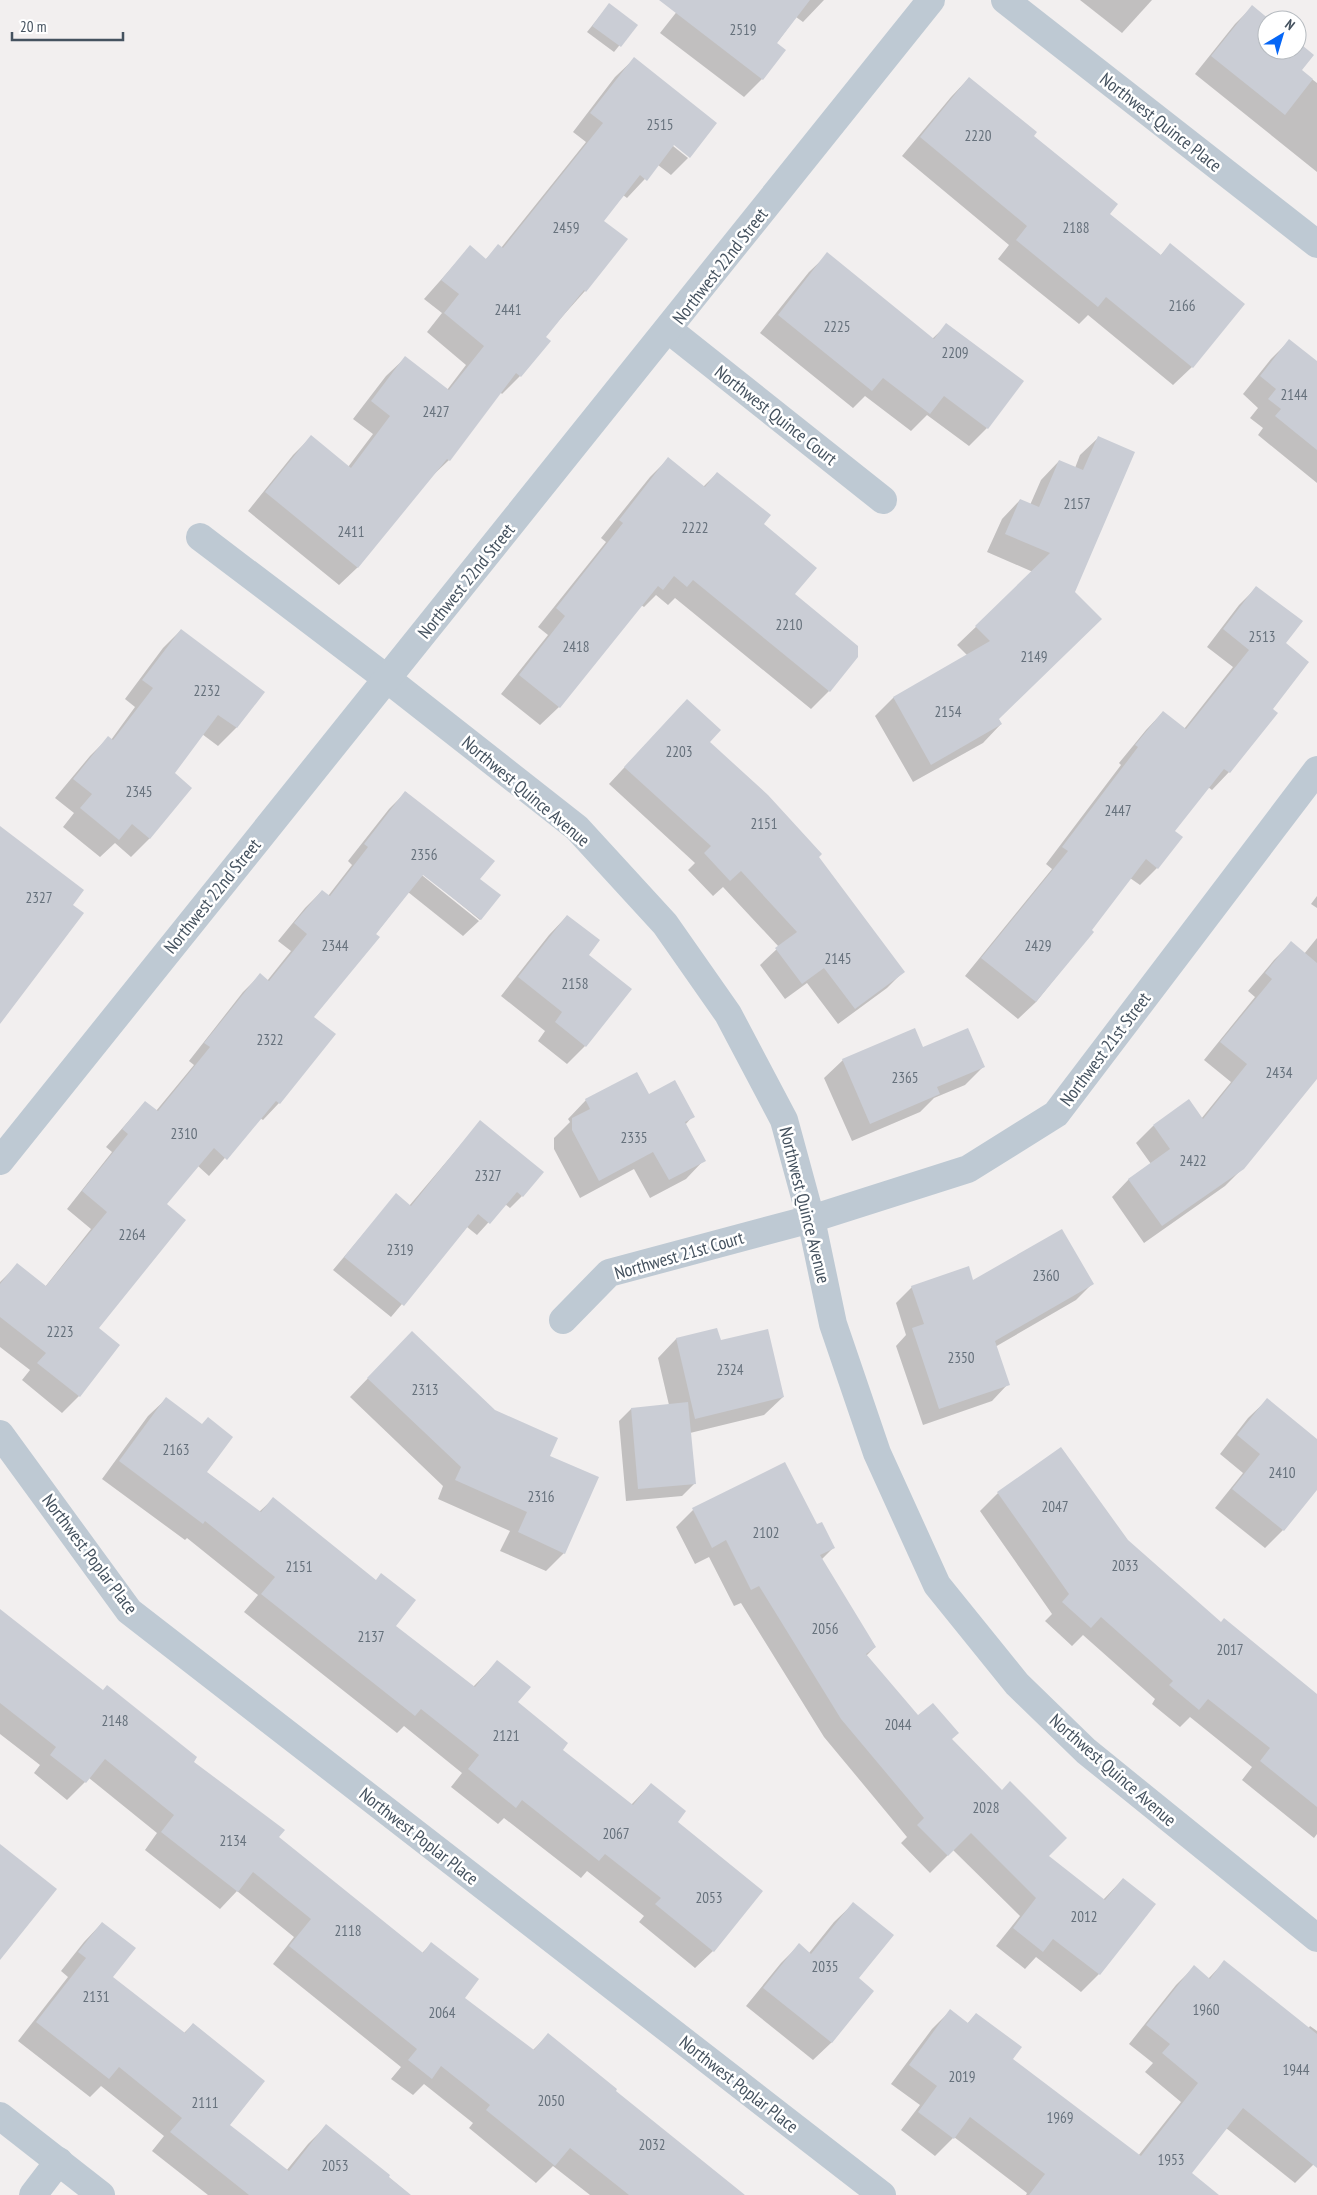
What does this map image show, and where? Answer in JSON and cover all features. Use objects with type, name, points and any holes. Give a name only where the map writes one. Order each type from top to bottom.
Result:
[{"type":"street","name":"Northwest 22nd Street","points":[[0,1161],[386,678],[669,330],[931,0]]},
{"type":"street","name":"Northwest Quince Place","points":[[1005,0],[1317,244]]},
{"type":"street","name":"Northwest Quince Court","points":[[669,330],[882,500]]},
{"type":"street","name":"Northwest Quince Avenue","points":[[200,537],[386,678],[577,828],[665,924],[728,1014],[784,1120],[811,1219],[833,1324],[877,1452],[937,1585],[1017,1684],[1086,1751],[1317,1938]]},
{"type":"street","name":"Northwest 21st Street","points":[[811,1219],[968,1169],[1056,1114],[1317,770]]},
{"type":"street","name":"Northwest 21st Court","points":[[563,1320],[609,1272],[811,1219]]},
{"type":"street","name":"Northwest Poplar Place","points":[[0,1434],[129,1611],[882,2195]]},
{"type":"street","points":[[0,2116],[102,2195]]},
{"type":"street","points":[[33,2195],[59,2162]]},
{"type":"building","points":[[659,0],[810,0],[777,43],[786,50],[763,80]]},
{"type":"building","points":[[609,3],[638,25],[621,47],[592,26]]},
{"type":"building","points":[[1252,5],[1258,10],[1257,60],[1307,60],[1307,49],[1314,55],[1302,70],[1313,79],[1285,115],[1211,56]]},
{"type":"building","points":[[634,57],[717,123],[690,158],[674,145],[647,181],[640,175],[604,221],[628,239],[586,292],[584,290],[546,337],[551,341],[521,377],[516,373],[450,461],[447,459],[358,568],[265,492],[311,435],[351,468],[390,416],[371,401],[405,356],[449,390],[484,346],[444,313],[459,294],[441,280],[470,245],[486,259],[498,244],[503,248],[603,123],[590,113]]},
{"type":"building","points":[[969,77],[1037,132],[1034,136],[1118,204],[1110,214],[1161,255],[1170,243],[1245,304],[1193,368],[1106,297],[1098,307],[1016,240],[1027,226],[920,137]]},
{"type":"building","points":[[827,252],[934,339],[946,323],[1024,381],[988,429],[944,396],[930,414],[883,378],[872,391],[778,315]]},
{"type":"building","points":[[1289,339],[1317,361],[1317,450],[1275,416],[1281,409],[1268,399],[1276,389],[1260,376]]},
{"type":"building","points":[[1098,436],[1135,452],[1075,592],[1102,619],[999,719],[1002,724],[931,765],[893,697],[990,641],[975,626],[1050,553],[1005,534],[1020,499],[1039,507],[1059,460],[1083,470]]},
{"type":"building","points":[[668,457],[705,487],[717,472],[771,515],[764,524],[817,568],[795,594],[858,646],[858,657],[830,692],[693,580],[687,587],[674,576],[663,590],[658,586],[560,708],[519,675],[565,616],[556,608],[623,523],[619,520]]},
{"type":"building","points":[[1256,586],[1303,621],[1286,643],[1309,662],[1273,709],[1278,713],[1230,773],[1224,769],[1175,831],[1183,837],[1158,869],[1146,859],[1092,930],[1094,932],[1036,1002],[981,958],[1068,851],[1062,847],[1138,747],[1135,745],[1163,711],[1186,729],[1249,650],[1223,629]]},
{"type":"building","points":[[181,629],[265,692],[237,728],[218,715],[175,773],[192,788],[150,839],[132,824],[119,840],[80,808],[92,794],[73,779],[108,736],[113,740],[153,688],[142,680]]},
{"type":"building","points":[[687,699],[721,730],[710,742],[768,795],[822,854],[819,857],[905,972],[855,1009],[824,968],[802,984],[775,948],[797,932],[741,871],[730,881],[704,853],[711,846],[624,767]]},
{"type":"building","points":[[405,791],[495,861],[480,879],[501,895],[481,920],[423,875],[376,934],[380,937],[314,1017],[336,1034],[280,1104],[276,1101],[227,1160],[214,1148],[167,1204],[186,1220],[99,1328],[120,1345],[80,1397],[37,1363],[46,1353],[0,1317],[0,1284],[17,1263],[46,1286],[107,1212],[82,1191],[128,1134],[122,1129],[145,1101],[158,1111],[210,1047],[204,1043],[260,973],[269,981],[307,934],[294,923],[322,890],[330,896],[368,847],[364,844]]},
{"type":"building","points":[[0,826],[84,890],[73,905],[84,913],[0,1024]]},
{"type":"building","points":[[567,915],[600,940],[589,955],[632,989],[586,1047],[555,1022],[562,1012],[518,977]]},
{"type":"building","points":[[1291,941],[1317,963],[1317,1079],[1244,1169],[1162,1226],[1128,1179],[1170,1149],[1153,1125],[1189,1099],[1203,1119],[1247,1064],[1220,1042],[1272,979],[1265,973]]},
{"type":"building","points":[[915,1028],[923,1047],[968,1028],[985,1067],[937,1087],[940,1094],[870,1124],[842,1059]]},
{"type":"building","points":[[637,1072],[649,1094],[675,1080],[695,1117],[685,1122],[706,1161],[669,1180],[653,1152],[599,1181],[572,1130],[572,1118],[590,1109],[585,1099]]},
{"type":"building","points":[[480,1120],[544,1172],[523,1197],[517,1192],[490,1224],[478,1214],[404,1306],[344,1257],[396,1193],[411,1206]]},
{"type":"building","points":[[1062,1229],[1094,1284],[995,1341],[1010,1385],[939,1409],[912,1328],[924,1324],[911,1286],[969,1266],[973,1280]]},
{"type":"building","points":[[717,1328],[721,1340],[768,1329],[784,1397],[695,1419],[676,1338]]},
{"type":"building","points":[[412,1331],[495,1410],[558,1438],[550,1456],[599,1477],[565,1554],[518,1532],[527,1512],[455,1480],[461,1467],[367,1378]]},
{"type":"building","points":[[166,1397],[202,1424],[208,1417],[233,1437],[207,1472],[261,1512],[273,1497],[376,1580],[381,1573],[416,1600],[396,1626],[475,1687],[497,1660],[531,1687],[518,1702],[568,1743],[563,1750],[633,1805],[651,1783],[686,1811],[678,1822],[763,1891],[714,1952],[655,1904],[661,1898],[605,1854],[599,1861],[522,1800],[516,1808],[468,1769],[479,1755],[421,1709],[415,1716],[261,1594],[275,1577],[205,1521],[203,1524],[119,1461]]},
{"type":"building","points":[[1267,1398],[1317,1439],[1317,1490],[1284,1531],[1232,1489],[1260,1454],[1237,1435]]},
{"type":"building","points":[[688,1402],[696,1484],[638,1489],[631,1408]]},
{"type":"building","points":[[1061,1447],[1128,1540],[1221,1622],[1224,1618],[1317,1694],[1317,1807],[1260,1761],[1270,1748],[1208,1699],[1199,1710],[1169,1685],[1173,1681],[1101,1617],[1091,1628],[1062,1602],[1069,1594],[997,1492]]},
{"type":"building","points":[[785,1462],[817,1524],[822,1522],[835,1548],[820,1555],[876,1647],[866,1654],[918,1715],[933,1703],[959,1733],[952,1739],[1002,1790],[1010,1781],[1067,1838],[1049,1856],[1105,1900],[1123,1878],[1156,1904],[1100,1975],[1053,1939],[1043,1952],[1013,1928],[1036,1898],[971,1833],[948,1856],[917,1825],[924,1818],[841,1719],[759,1586],[751,1590],[726,1540],[712,1548],[692,1508]]},
{"type":"building","points":[[0,1609],[103,1690],[107,1685],[197,1757],[194,1762],[285,1830],[279,1837],[423,1953],[431,1942],[479,1979],[465,1998],[534,2050],[548,2033],[617,2089],[616,2091],[745,2195],[629,2195],[570,2148],[555,2166],[486,2110],[490,2105],[441,2066],[432,2079],[408,2060],[417,2049],[289,1946],[311,1919],[253,1872],[238,1892],[161,1832],[174,1815],[105,1759],[86,1783],[50,1755],[56,1747],[0,1703]]},
{"type":"building","points":[[0,1844],[57,1889],[0,1960]]},
{"type":"building","points":[[853,1902],[894,1935],[859,1978],[874,1991],[832,2043],[763,1988],[799,1943],[811,1954]]},
{"type":"building","points":[[102,1922],[136,1948],[113,1977],[185,2033],[193,2023],[265,2081],[230,2125],[289,2171],[326,2124],[390,2175],[389,2177],[411,2195],[249,2195],[170,2132],[182,2118],[119,2067],[109,2079],[36,2022],[86,1958],[78,1952]]},
{"type":"building","points":[[1224,1960],[1317,2034],[1317,2168],[1243,2108],[1192,2173],[1219,2195],[1029,2195],[1045,2174],[970,2117],[954,2139],[918,2112],[937,2086],[909,2065],[950,2009],[968,2023],[976,2013],[1022,2047],[1013,2059],[1141,2156],[1198,2083],[1162,2053],[1170,2044],[1146,2025],[1194,1965],[1210,1979]]}]
